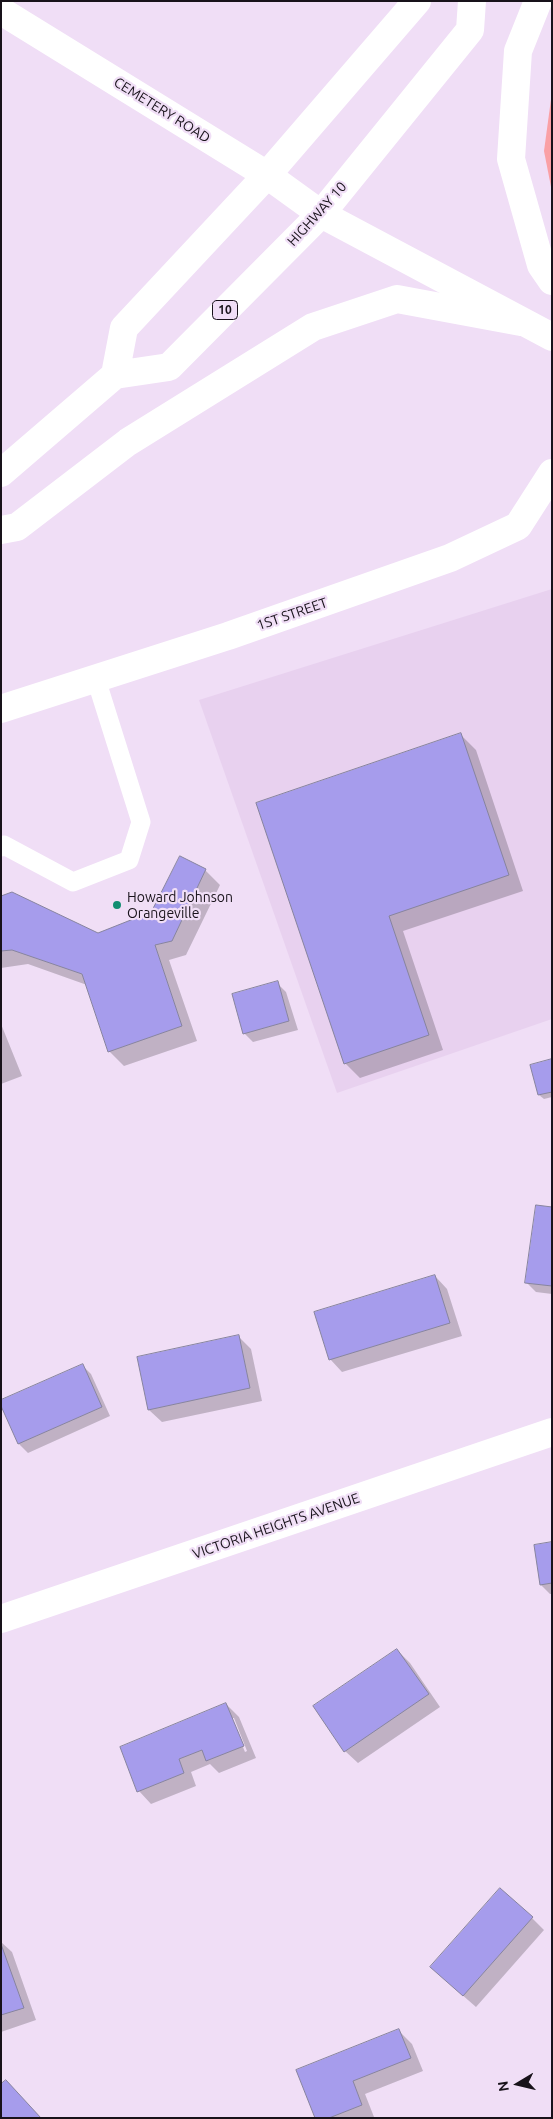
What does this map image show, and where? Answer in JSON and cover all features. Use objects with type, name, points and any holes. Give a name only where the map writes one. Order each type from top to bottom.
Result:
[{"type":"main road","points":[[1,473],[115,376],[124,328],[267,176],[417,1]]},
{"type":"main road","name":"HIGHWAY 10","points":[[115,376],[169,367],[321,214],[470,30],[472,1]]},
{"type":"main road","points":[[538,1],[518,51],[511,159],[541,265],[552,281]]},
{"type":"main road","name":"CEMETERY ROAD","points":[[1,11],[267,176],[321,214]]},
{"type":"main road","points":[[321,214],[552,337]]},
{"type":"main road","points":[[1,530],[17,527],[128,442],[313,327],[397,299],[521,322]]},
{"type":"main road","name":"1ST STREET","points":[[1,709],[228,636],[450,558],[518,526],[552,473]]},
{"type":"main road","name":"VICTORIA HEIGHTS AVENUE","points":[[1,1620],[552,1432]]},
{"type":"lane","points":[[2,843],[73,882],[129,860],[141,822],[96,679]]},
{"type":"shaded area","points":[[552,92],[552,192],[544,151]]},
{"type":"shaded area","points":[[552,589],[552,1019],[337,1093],[199,700]]},
{"type":"building","points":[[461,733],[509,875],[389,916],[429,1035],[344,1064],[256,803]]},
{"type":"building","points":[[180,856],[206,869],[172,941],[155,945],[182,1026],[108,1052],[82,974],[12,950],[1,951],[1,896],[12,892],[98,933],[151,912]]},
{"type":"building","points":[[278,981],[289,1021],[243,1034],[232,994]]},
{"type":"building","points":[[552,1059],[552,1092],[538,1095],[530,1065]]},
{"type":"building","points":[[536,1205],[552,1207],[552,1286],[525,1283]]},
{"type":"building","points":[[435,1275],[450,1323],[329,1360],[314,1312]]},
{"type":"building","points":[[239,1335],[250,1388],[148,1410],[137,1357]]},
{"type":"building","points":[[83,1364],[102,1407],[18,1444],[1,1406],[1,1400]]},
{"type":"building","points":[[552,1542],[552,1583],[540,1585],[534,1545]]},
{"type":"building","points":[[397,1649],[429,1694],[344,1752],[313,1706]]},
{"type":"building","points":[[226,1703],[244,1746],[206,1761],[202,1750],[179,1759],[184,1773],[137,1792],[120,1747]]},
{"type":"building","points":[[500,1888],[533,1917],[463,1996],[430,1967]]},
{"type":"building","points":[[1,1944],[24,2008],[1,2015]]},
{"type":"building","points":[[399,2029],[411,2058],[353,2081],[362,2105],[329,2118],[315,2118],[296,2070]]},
{"type":"building","points":[[6,2080],[41,2118],[1,2118],[1,2084]]},
{"type":"place","name":"Howard Johnson Orangeville","points":[[117,905]]}]
